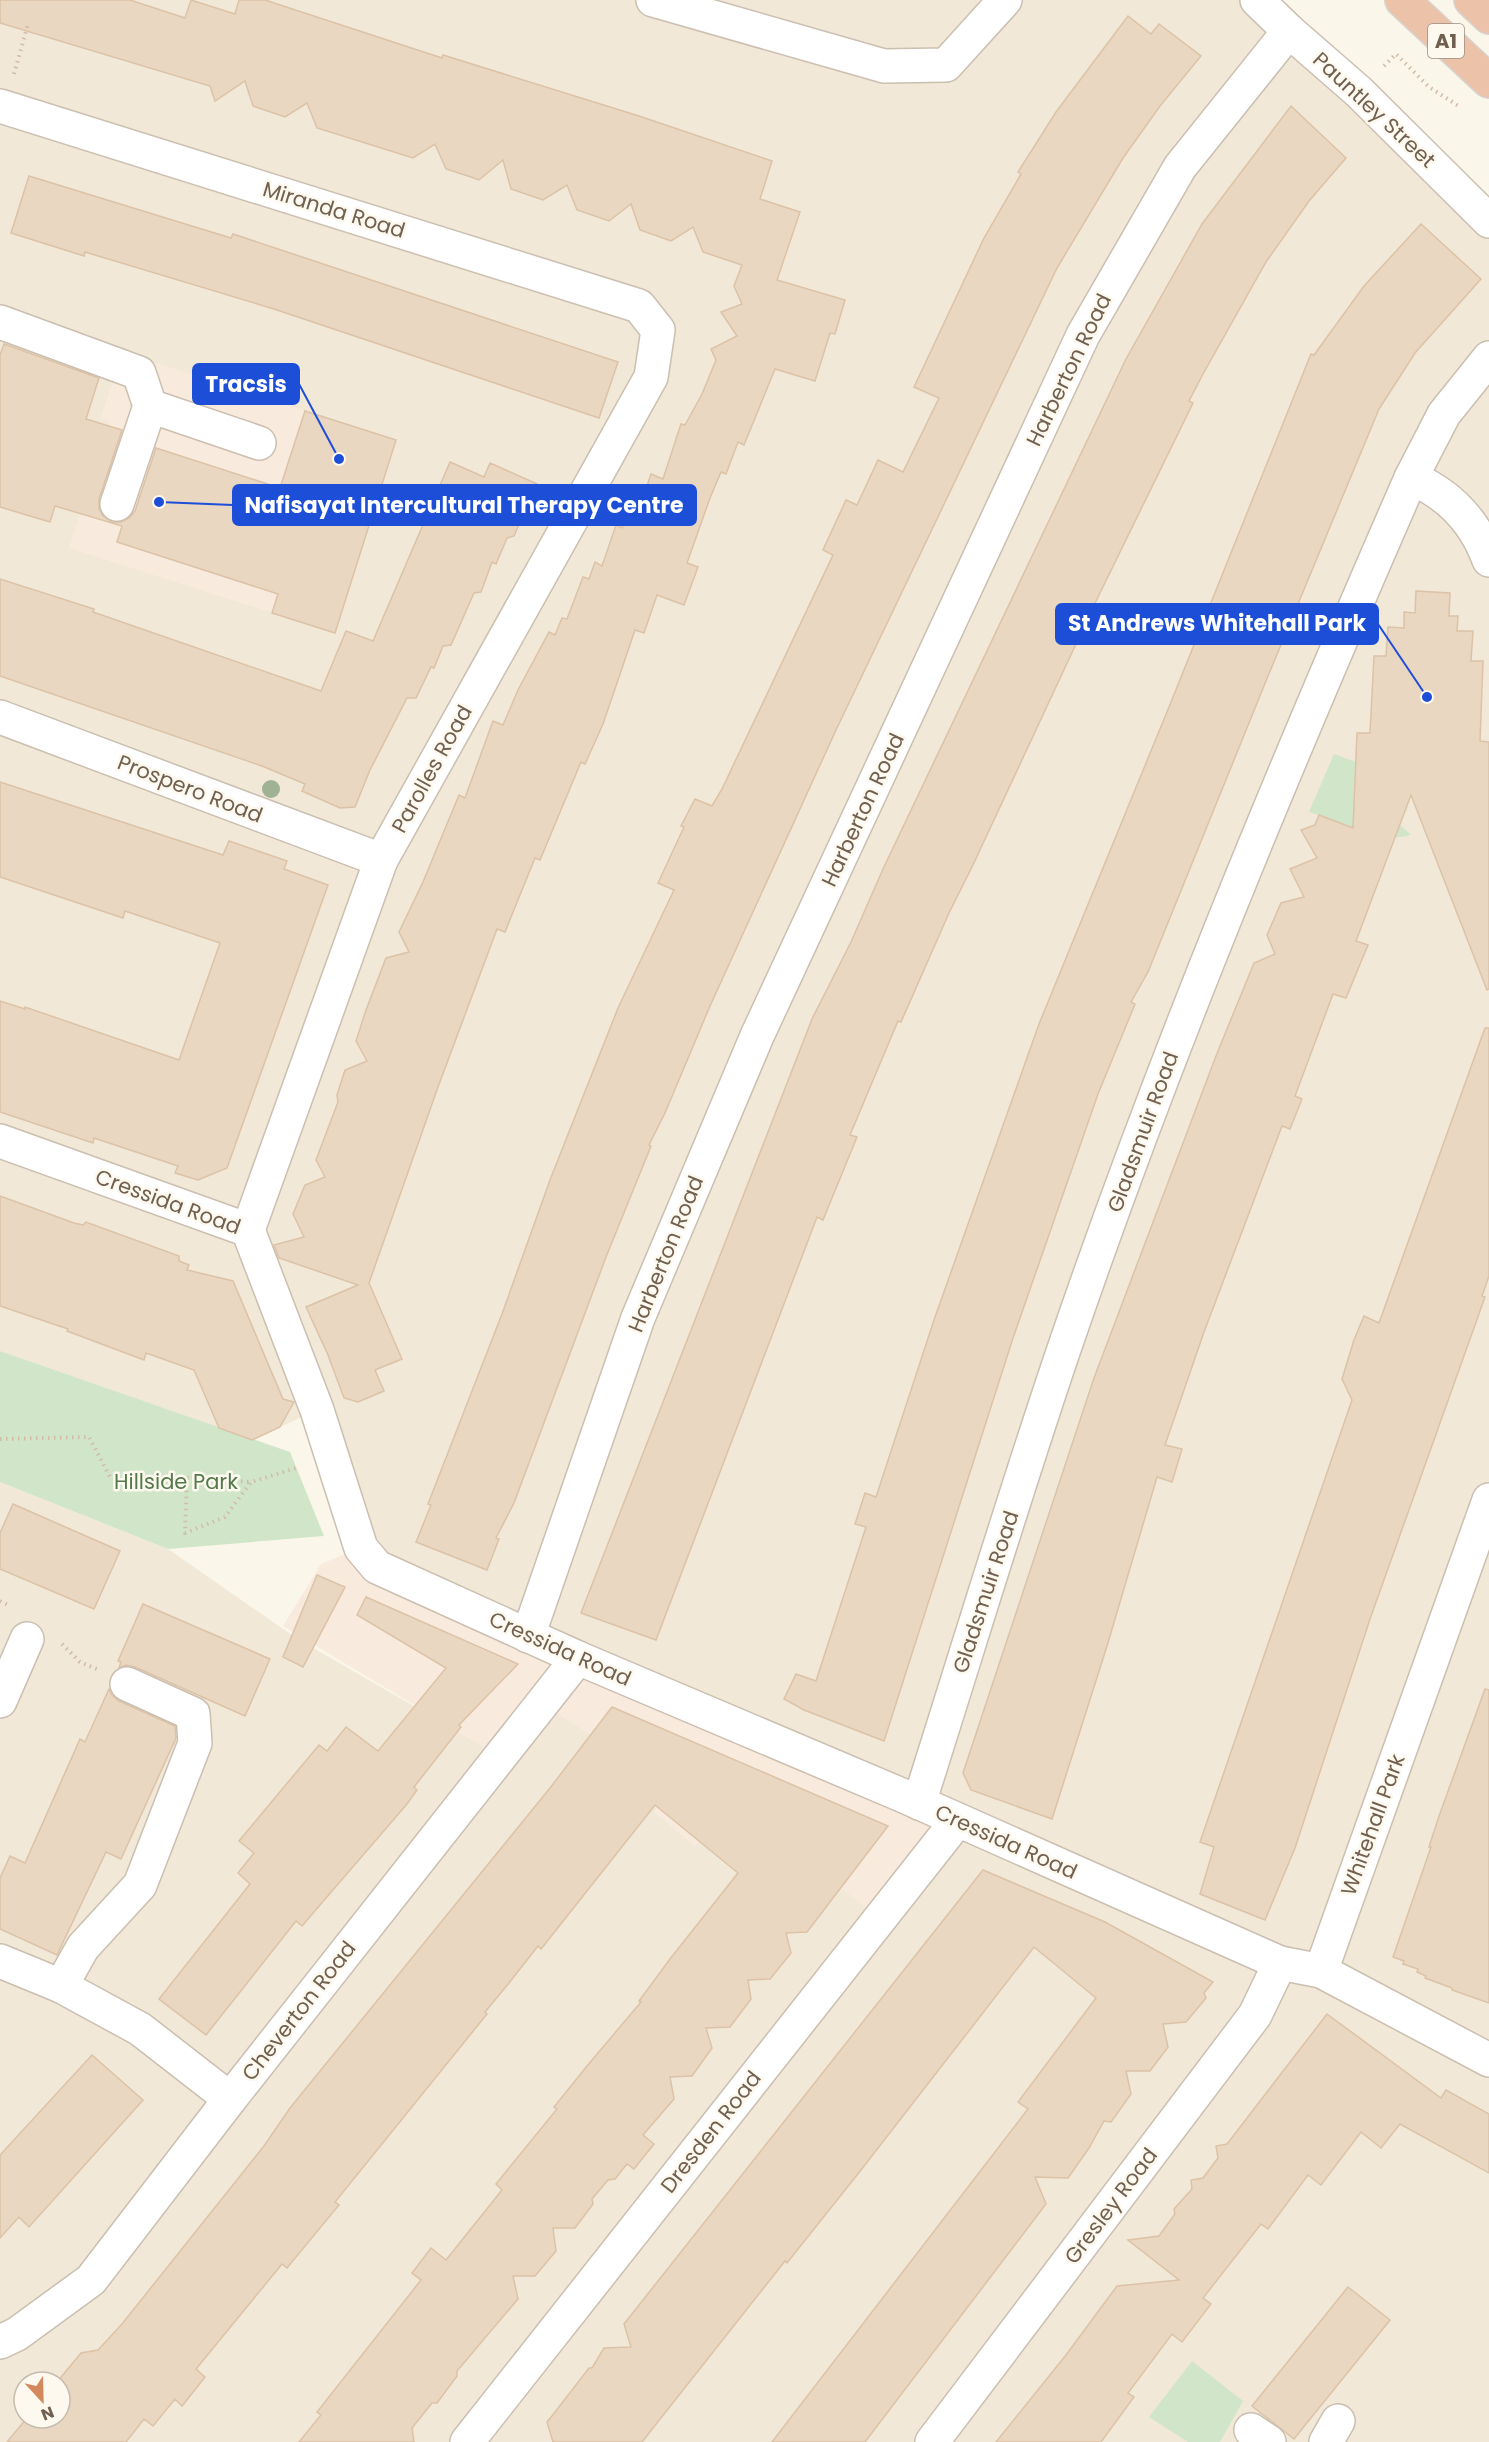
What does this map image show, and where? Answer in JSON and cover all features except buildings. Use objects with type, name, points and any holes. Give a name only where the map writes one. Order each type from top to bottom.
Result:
[{"type":"highway","name":"A1","points":[[1402,0],[1486,72]]},
{"type":"highway","name":"A1","points":[[1471,0],[1489,17]]},
{"type":"street","points":[[653,0],[885,66],[945,66],[1005,0]]},
{"type":"street","name":"Pauntley Street","points":[[1257,0],[1359,92],[1489,221]]},
{"type":"street","name":"Harberton Road","points":[[528,1636],[638,1318],[757,1036],[1083,335],[1180,167],[1289,31]]},
{"type":"street","name":"Miranda Road","points":[[3,106],[639,306],[658,330]]},
{"type":"street","points":[[0,322],[139,373],[150,406],[117,504]]},
{"type":"street","name":"Parolles Road","points":[[248,1230],[381,860],[651,377],[658,330]]},
{"type":"street","points":[[1489,358],[1444,414],[1412,477],[1432,487],[1464,514],[1489,560]]},
{"type":"street","points":[[150,406],[260,443]]},
{"type":"street","name":"Gladsmuir Road","points":[[919,1803],[1064,1349],[1191,1002],[1326,673],[1412,477]]},
{"type":"street","name":"Prospero Road","points":[[0,717],[381,860]]},
{"type":"street","name":"Cressida Road","points":[[0,1141],[248,1230],[317,1410],[361,1548],[377,1567],[578,1658],[919,1803],[1280,1963],[1321,1971]]},
{"type":"street","name":"Whitehall Park","points":[[1321,1971],[1489,1500]]},
{"type":"street","points":[[0,1701],[27,1639]]},
{"type":"street","name":"Cheverton Road","points":[[0,2342],[17,2334],[90,2280],[578,1658]]},
{"type":"street","points":[[61,1986],[83,1947],[140,1885],[195,1743],[194,1714],[127,1684]]},
{"type":"street","name":"Dresden Road","points":[[467,2442],[957,1821]]},
{"type":"street","points":[[0,1961],[61,1986],[140,2029],[230,2099]]},
{"type":"street","name":"Gresley Road","points":[[932,2442],[1255,2015],[1280,1963]]},
{"type":"street","points":[[1321,1971],[1489,2060]]},
{"type":"path","points":[[3,106],[28,24]]},
{"type":"path","points":[[1359,92],[1396,54],[1429,87],[1468,113]]},
{"type":"path","points":[[0,1439],[89,1437],[110,1477],[144,1490],[187,1479],[251,1482],[332,1457]]},
{"type":"path","points":[[187,1479],[185,1533],[225,1516],[251,1482]]},
{"type":"shaded area","points":[[0,0],[1257,0],[1489,226],[1489,2442],[0,2442],[0,1482],[168,1549],[296,1638],[502,1757],[546,1706],[590,1734],[633,1770],[661,1803],[654,1812],[695,1845],[731,1805],[957,1821],[377,1567],[317,1410],[252,1440],[0,1351]]},
{"type":"shaded area","points":[[0,313],[396,440],[375,505],[359,500],[304,623],[69,548],[110,422],[101,418],[113,379]]},
{"type":"shaded area","points":[[361,1548],[957,1821],[880,1918],[731,1805],[695,1846],[654,1812],[661,1802],[633,1770],[590,1734],[546,1706],[502,1758],[283,1626],[321,1564]]},
{"type":"green space","points":[[1334,754],[1356,762],[1397,822],[1411,835],[1385,837],[1359,831],[1309,812]]},
{"type":"green space","name":"Hillside Park","points":[[0,1351],[290,1452],[324,1536],[168,1549],[0,1482]]},
{"type":"green space","points":[[1192,2361],[1243,2401],[1220,2442],[1188,2442],[1149,2417]]},
{"type":"place","name":"Tracsis","points":[[339,459]]},
{"type":"place","name":"Nafisayat Intercultural Therapy Centre","points":[[159,502]]},
{"type":"place","name":"St Andrews Whitehall Park","points":[[1427,697]]}]
